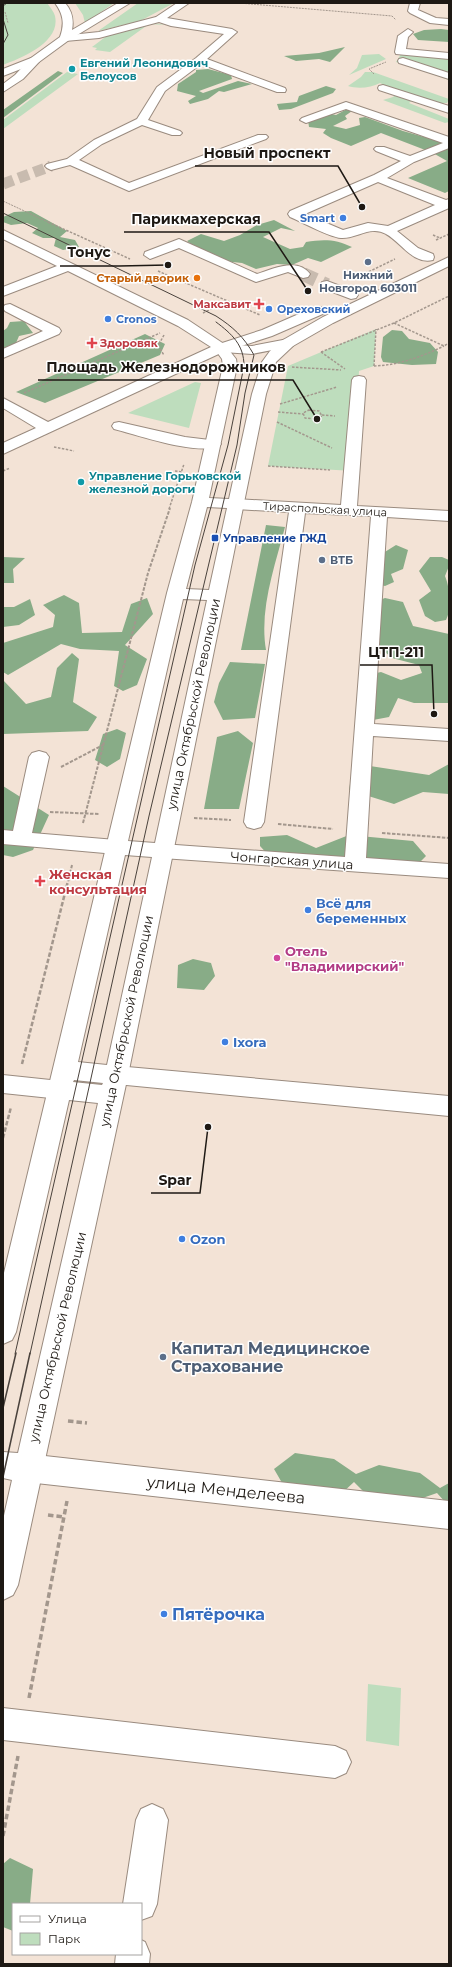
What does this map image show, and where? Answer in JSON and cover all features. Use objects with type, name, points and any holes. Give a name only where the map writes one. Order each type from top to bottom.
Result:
[{"type":"main road","points":[[60,3],[68,16],[69,26],[66,38]]},
{"type":"main road","points":[[3,73],[34,60],[66,38],[125,3]]},
{"type":"main road","points":[[66,38],[99,35],[159,20],[184,3]]},
{"type":"main road","points":[[415,3],[412,11],[434,21],[449,22]]},
{"type":"main road","points":[[51,166],[71,160],[98,142],[141,121],[161,89],[200,60],[232,32],[159,20]]},
{"type":"main road","points":[[408,32],[403,36],[400,52],[395,56],[396,59],[449,76]]},
{"type":"main road","points":[[400,52],[449,56]]},
{"type":"main road","points":[[3,89],[19,77],[34,60]]},
{"type":"main road","points":[[200,60],[281,90]]},
{"type":"main road","points":[[383,88],[449,110]]},
{"type":"main road","points":[[306,120],[346,105],[449,143]]},
{"type":"main road","points":[[141,121],[176,133]]},
{"type":"main road","points":[[71,160],[129,186],[262,137]]},
{"type":"main road","points":[[447,203],[390,230],[368,227],[342,234],[294,214],[378,178],[410,160],[449,143]]},
{"type":"main road","points":[[380,149],[410,160]]},
{"type":"main road","points":[[378,178],[447,203]]},
{"type":"main road","points":[[390,230],[413,251],[428,257]]},
{"type":"main road","points":[[3,234],[183,323],[225,353],[254,355],[288,343],[328,320],[449,261]]},
{"type":"main road","points":[[150,255],[179,243],[256,278],[289,268],[303,274]]},
{"type":"main road","points":[[3,449],[194,361],[225,353],[314,313],[428,257],[445,243]]},
{"type":"main road","points":[[3,292],[69,266]]},
{"type":"main road","points":[[327,285],[351,295]]},
{"type":"main road","points":[[3,354],[54,331],[10,308]]},
{"type":"main road","name":"улица Октябрьской Революции","points":[[3,1585],[15,1466],[113,1085],[249,446],[258,394],[266,368],[275,354],[288,343]]},
{"type":"main road","points":[[3,1332],[62,1080],[126,848],[176,593],[200,502],[224,444],[229,371],[225,353]]},
{"type":"main road","points":[[349,511],[358,380]]},
{"type":"main road","points":[[6,406],[47,428]]},
{"type":"main road","points":[[119,426],[191,442],[249,446]]},
{"type":"main road","name":"Тираспольская улица","points":[[200,502],[449,516]]},
{"type":"main road","points":[[254,822],[298,508]]},
{"type":"main road","points":[[355,865],[380,512]]},
{"type":"main road","points":[[176,593],[217,596]]},
{"type":"main road","points":[[364,729],[449,735]]},
{"type":"main road","points":[[12,838],[39,757]]},
{"type":"main road","name":"Чонгарская улица","points":[[12,838],[162,851],[449,871]]},
{"type":"main road","points":[[10,1085],[62,1080],[113,1085],[449,1106]]},
{"type":"main road","name":"улица Менделеева","points":[[15,1466],[449,1515]]},
{"type":"main road","points":[[3,1724],[335,1762]]},
{"type":"main road","points":[[140,1903],[152,1820]]},
{"type":"path","points":[[239,3],[392,16],[408,32]]},
{"type":"path","points":[[5,12],[8,24]]},
{"type":"path","points":[[3,201],[130,259]]},
{"type":"path","points":[[433,235],[445,243]]},
{"type":"path","points":[[157,271],[226,302],[213,308]]},
{"type":"path","points":[[288,366],[346,370],[320,352],[394,323],[449,296]]},
{"type":"path","points":[[394,323],[444,346]]},
{"type":"path","points":[[376,329],[374,366],[392,365],[415,360],[449,343]]},
{"type":"path","points":[[20,395],[166,331],[158,346],[167,361]]},
{"type":"path","points":[[280,404],[358,380]]},
{"type":"path","points":[[278,412],[303,414],[306,411],[312,410],[321,412],[322,416],[316,419],[310,419],[305,418],[303,414]]},
{"type":"path","points":[[277,422],[353,464]]},
{"type":"path","points":[[3,1138],[10,1085],[78,843],[148,573],[191,442]]},
{"type":"path","points":[[47,450],[61,443]]},
{"type":"path","points":[[54,447],[74,451]]},
{"type":"path","points":[[268,466],[353,464]]},
{"type":"path","points":[[3,471],[14,466]]},
{"type":"path","points":[[175,471],[182,472]]},
{"type":"path","points":[[85,813],[100,814]]},
{"type":"path","points":[[190,818],[449,838]]},
{"type":"path","points":[[67,1421],[88,1424]]},
{"type":"path","points":[[28,1704],[72,1473]]},
{"type":"path","points":[[48,1515],[64,1517]]},
{"type":"path","points":[[3,1836],[19,1750]]},
{"type":"green space","points":[[3,3],[47,3],[55,16],[55,25],[52,34],[38,48],[3,65]]},
{"type":"green space","points":[[75,3],[114,3],[85,23],[83,15]]},
{"type":"green space","points":[[138,3],[174,3],[140,21],[98,31]]},
{"type":"green space","points":[[148,24],[110,52],[95,50],[97,48],[92,47],[108,35]]},
{"type":"green space","points":[[424,30],[449,30],[449,42],[418,40],[413,34]]},
{"type":"green space","points":[[345,47],[330,62],[319,59],[296,61],[284,56],[319,53]]},
{"type":"green space","points":[[379,54],[386,59],[349,75],[357,68],[362,55]]},
{"type":"green space","points":[[401,54],[449,56],[449,80],[396,62]]},
{"type":"green space","points":[[208,69],[231,75],[232,79],[199,91],[203,93],[238,81],[252,84],[224,92],[219,91],[208,99],[190,104],[188,101],[196,96],[177,91],[178,84],[196,72],[196,70]]},
{"type":"green space","points":[[58,71],[63,73],[3,118],[3,110]]},
{"type":"green space","points":[[67,72],[78,74],[3,129],[3,120]]},
{"type":"green space","points":[[365,72],[373,72],[449,99],[447,103],[438,103],[416,97],[409,103],[449,119],[449,122],[445,123],[383,100],[393,97],[399,92],[380,83],[364,88],[348,86],[361,77]]},
{"type":"green space","points":[[326,86],[336,89],[333,93],[291,109],[279,110],[277,104],[297,102],[299,96]]},
{"type":"green space","points":[[347,109],[352,111],[345,116],[347,119],[333,126],[346,129],[360,125],[359,118],[365,117],[403,131],[449,144],[449,191],[445,193],[408,178],[447,161],[433,153],[381,133],[351,146],[323,133],[326,129],[309,127],[308,120],[326,113],[336,115]]},
{"type":"green space","points":[[31,211],[67,231],[60,237],[75,240],[79,247],[63,250],[54,246],[56,238],[43,238],[32,233],[38,228],[27,223],[11,225],[3,222],[3,217],[14,212]]},
{"type":"green space","points":[[274,220],[295,231],[281,228],[263,237],[290,249],[303,247],[306,242],[318,240],[340,242],[352,247],[321,262],[308,258],[292,265],[277,264],[256,269],[242,263],[223,261],[201,251],[187,241],[201,234],[224,241],[240,235],[257,225]]},
{"type":"green space","points":[[24,321],[33,333],[19,336],[16,343],[3,349],[3,331],[7,328],[10,322]]},
{"type":"green space","points":[[376,329],[374,366],[359,371],[353,471],[268,466],[288,366]]},
{"type":"green space","points":[[392,330],[402,331],[409,339],[430,343],[438,352],[436,364],[412,365],[383,362],[381,357],[383,337]]},
{"type":"green space","points":[[145,334],[165,344],[160,355],[45,403],[16,392]]},
{"type":"green space","points":[[195,382],[201,383],[189,428],[128,413]]},
{"type":"green space","points":[[266,525],[285,527],[266,603],[264,635],[266,650],[241,650]]},
{"type":"green space","points":[[396,545],[408,550],[403,569],[391,574],[394,582],[385,586],[373,583],[380,555]]},
{"type":"green space","points":[[3,557],[25,558],[13,569],[14,583],[3,583]]},
{"type":"green space","points":[[430,557],[442,557],[449,560],[449,566],[445,576],[450,604],[448,615],[446,620],[435,622],[425,616],[419,600],[431,591],[419,571]]},
{"type":"green space","points":[[64,595],[79,603],[82,633],[122,632],[131,604],[147,598],[153,614],[125,645],[147,659],[137,685],[123,691],[114,686],[119,651],[80,649],[61,644],[8,675],[3,672],[3,643],[53,627],[55,615],[43,605]]},
{"type":"green space","points":[[385,598],[403,602],[413,626],[449,634],[449,703],[414,703],[398,698],[389,717],[373,720],[363,676],[381,672],[401,680],[422,673],[419,665],[392,658],[365,635],[369,604]]},
{"type":"green space","points":[[30,599],[35,615],[19,625],[3,627],[3,607],[14,607]]},
{"type":"green space","points":[[72,653],[79,659],[73,702],[97,717],[88,731],[3,734],[3,680],[26,704],[51,697],[57,668]]},
{"type":"green space","points":[[230,662],[265,664],[255,718],[223,720],[214,702],[219,683]]},
{"type":"green space","points":[[117,729],[126,733],[120,759],[107,767],[95,760],[103,734]]},
{"type":"green space","points":[[238,731],[253,743],[239,809],[204,809],[217,737]]},
{"type":"green space","points":[[449,764],[449,794],[423,792],[394,804],[349,790],[352,772],[370,766],[429,775]]},
{"type":"green space","points":[[3,786],[49,815],[33,850],[13,857],[3,855]]},
{"type":"green space","points":[[287,835],[316,848],[349,835],[413,841],[426,856],[411,871],[331,866],[310,854],[270,857],[260,846],[260,837]]},
{"type":"green space","points":[[193,959],[211,963],[215,976],[204,990],[177,988],[178,965]]},
{"type":"green space","points":[[295,1453],[334,1459],[356,1474],[379,1465],[420,1473],[440,1488],[449,1483],[449,1504],[446,1503],[437,1493],[414,1501],[369,1497],[354,1482],[341,1494],[285,1488],[274,1469]]},
{"type":"green space","points":[[368,1684],[401,1688],[399,1746],[366,1741]]},
{"type":"green space","points":[[10,1858],[33,1869],[30,1903],[12,1903],[12,1931],[3,1927],[3,1864]]},
{"type":"tunnel","points":[[3,184],[51,166]]},
{"type":"tunnel","points":[[303,274],[327,285]]},
{"type":"tram line","points":[[3,6],[7,3]]},
{"type":"tram line","points":[[3,19],[8,35],[3,44]]},
{"type":"tram line","points":[[3,213],[216,316],[238,333],[254,355],[245,393],[237,445],[149,816],[30,1354]]},
{"type":"tram line","points":[[15,1354],[195,565],[228,445],[244,366],[242,352],[236,341],[216,322]]},
{"type":"tram line","points":[[3,1408],[16,1353]]},
{"type":"tram line","points":[[3,1477],[30,1353]]},
{"type":"place","name":"Евгений Леонидович Белоусов","points":[[72,69]]},
{"type":"place","name":"Новый проспект","points":[[362,207]]},
{"type":"place","name":"Smart","points":[[343,218]]},
{"type":"place","name":"Нижний Новгород 603011","points":[[368,262]]},
{"type":"place","name":"Тонус","points":[[168,265]]},
{"type":"place","name":"Старый дворик","points":[[197,278]]},
{"type":"place","name":"Парикмахерская","points":[[308,291]]},
{"type":"place","name":"Максавит","points":[[259,304]]},
{"type":"place","name":"Ореховский","points":[[269,309]]},
{"type":"place","name":"Cronos","points":[[108,319]]},
{"type":"place","name":"Здоровяк","points":[[92,343]]},
{"type":"place","name":"Площадь Железнодорожников","points":[[317,419]]},
{"type":"place","name":"Управление Горьковской железной дороги","points":[[81,482]]},
{"type":"place","name":"Управление ГЖД","points":[[215,538]]},
{"type":"place","name":"ВТБ","points":[[322,560]]},
{"type":"place","name":"ЦТП-211","points":[[434,714]]},
{"type":"place","name":"Женская консультация","points":[[40,881]]},
{"type":"place","name":"Всё для беременных","points":[[308,910]]},
{"type":"place","name":"Отель \"Владимирский\"","points":[[277,958]]},
{"type":"place","name":"Ixora","points":[[225,1042]]},
{"type":"place","name":"Spar","points":[[208,1127]]},
{"type":"place","name":"Ozon","points":[[182,1239]]},
{"type":"place","name":"Капитал Медицинское Страхование","points":[[163,1357]]},
{"type":"place","name":"Пятёрочка","points":[[164,1614]]}]
